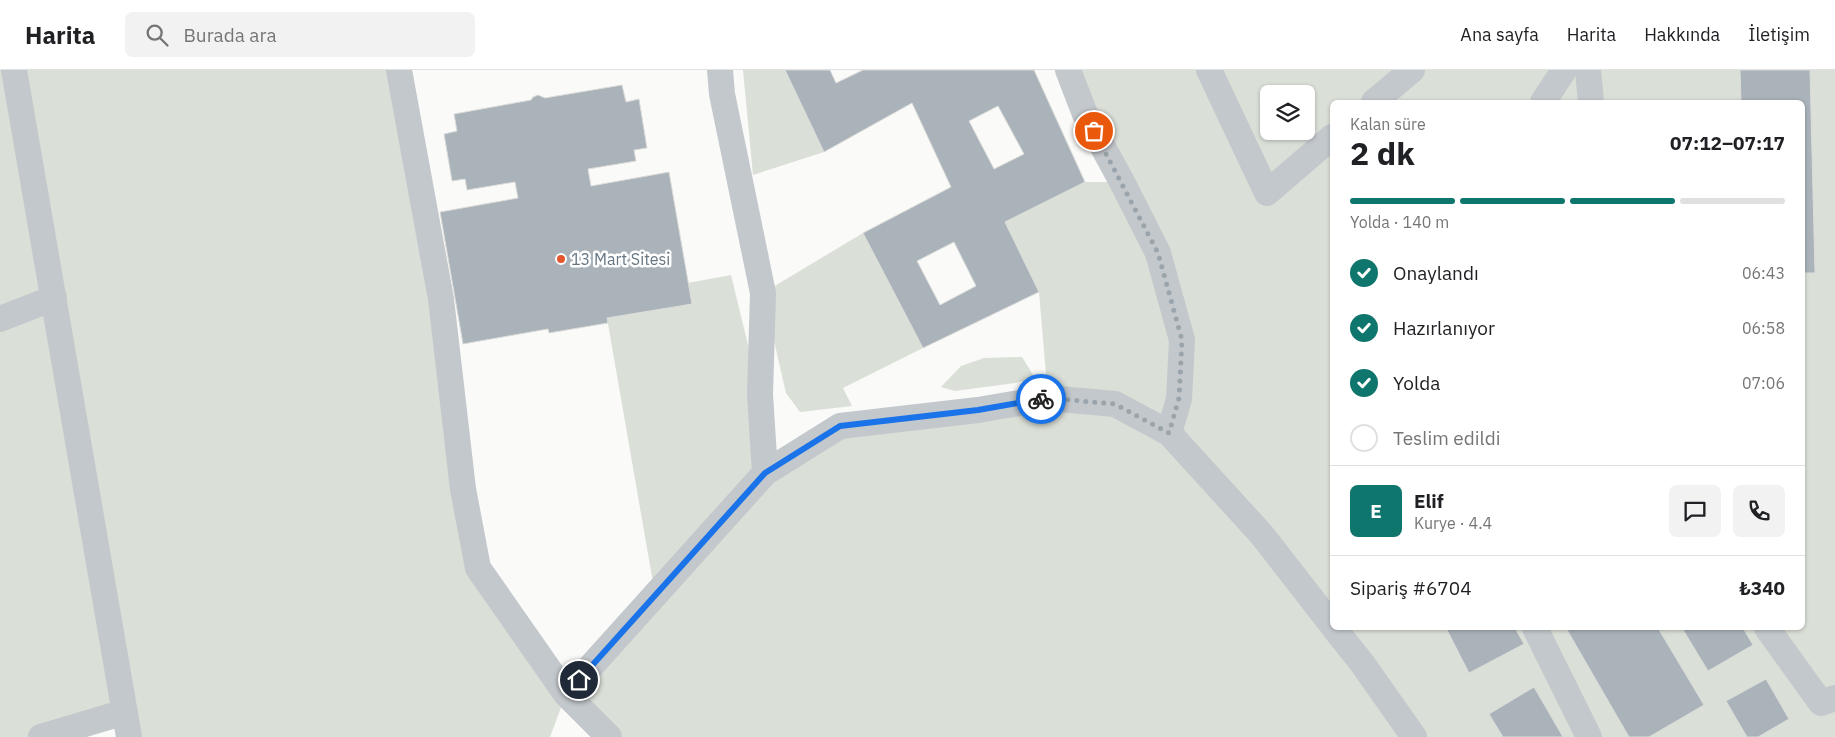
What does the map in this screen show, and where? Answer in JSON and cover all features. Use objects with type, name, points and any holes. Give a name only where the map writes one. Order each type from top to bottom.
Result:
[{"type":"lane","points":[[14,70],[127,725],[41,737]]},
{"type":"lane","points":[[398,70],[441,298],[463,489],[478,568],[566,694],[608,737]]},
{"type":"lane","points":[[720,70],[722,94],[764,293],[760,394],[765,473]]},
{"type":"lane","points":[[1068,70],[1085,114],[1158,253],[1182,340],[1179,398],[1169,433]]},
{"type":"lane","points":[[1209,70],[1267,193],[1330,139]]},
{"type":"lane","points":[[1376,100],[1412,70]]},
{"type":"lane","points":[[1544,100],[1564,70]]},
{"type":"lane","points":[[1588,70],[1591,100]]},
{"type":"lane","points":[[0,319],[54,298]]},
{"type":"lane","points":[[566,694],[765,473],[840,426],[978,410],[1048,398],[1115,404],[1169,433],[1262,535],[1330,622]]},
{"type":"lane","points":[[1336,630],[1414,737]]},
{"type":"lane","points":[[1536,630],[1589,737]]},
{"type":"lane","points":[[1768,630],[1821,703],[1835,698]]},
{"type":"shaded area","points":[[0,70],[399,70],[478,567],[566,693],[655,594],[607,318],[692,304],[688,283],[731,275],[760,394],[765,472],[840,426],[1048,398],[1039,292],[1005,222],[1085,182],[1122,182],[1068,70],[1835,70],[1835,737],[609,737],[566,694],[550,737],[129,737],[125,713],[41,737],[0,737]]},
{"type":"shaded area","points":[[743,70],[785,70],[824,152],[753,175]]},
{"type":"shaded area","points":[[863,233],[923,348],[843,388],[852,406],[800,412],[786,393],[763,293]]},
{"type":"shaded area","points":[[1022,357],[1035,378],[1015,383],[955,391],[941,387],[961,366],[984,358]]},
{"type":"building","points":[[785,70],[830,70],[836,83],[863,70],[1034,70],[1085,182],[1005,222],[1039,292],[923,348],[863,233],[951,187],[912,103],[824,152]],"holes":[[[998,106],[1024,154],[994,169],[969,121]],[[954,242],[976,286],[940,305],[917,261]]]},
{"type":"building","points":[[1740,70],[1810,70],[1815,273],[1805,273],[1805,100],[1741,100]]},
{"type":"building","points":[[622,85],[626,102],[639,99],[647,148],[634,150],[636,161],[588,169],[591,186],[669,172],[692,304],[607,318],[608,323],[549,333],[548,329],[463,344],[440,212],[518,198],[515,182],[467,190],[465,179],[452,181],[444,134],[457,131],[454,114],[531,100],[538,95],[545,98]]},
{"type":"building","points":[[1447,630],[1516,630],[1524,644],[1469,673]]},
{"type":"building","points":[[1567,630],[1659,630],[1704,705],[1649,737],[1629,737]]},
{"type":"building","points":[[1683,630],[1744,630],[1753,645],[1708,671]]},
{"type":"building","points":[[1766,679],[1789,719],[1758,737],[1747,737],[1726,701]]},
{"type":"building","points":[[1534,687],[1563,737],[1503,737],[1489,714]]},
{"type":"way so far","points":[[1041,399],[1115,404],[1169,433],[1179,398],[1182,340],[1158,253],[1094,131]]},
{"type":"place","name":"13 Mart Sitesi","points":[[561,259]]},
{"type":"route","points":[[579,680],[765,473],[840,426],[978,410],[1041,399]]}]
